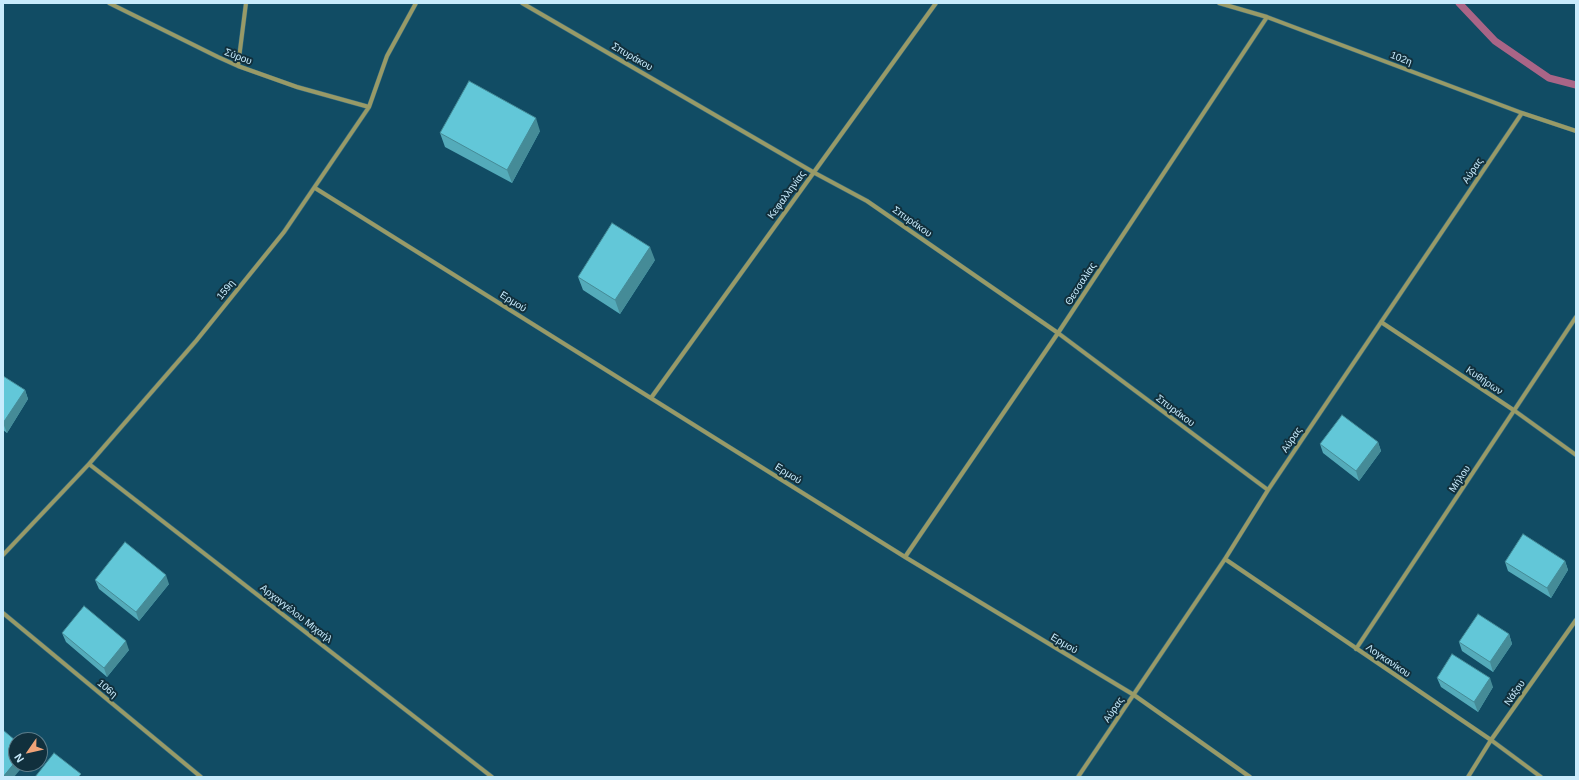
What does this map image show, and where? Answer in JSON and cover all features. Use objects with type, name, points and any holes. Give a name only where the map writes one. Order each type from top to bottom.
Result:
[{"type":"street","name":"Σύρου","points":[[109,3],[238,66],[297,87],[369,107]]},
{"type":"street","points":[[238,66],[246,3]]},
{"type":"street","name":"159η","points":[[3,553],[89,464],[196,341],[284,232],[369,107],[387,56],[416,3]]},
{"type":"street","name":"Σπυράκου","points":[[522,3],[813,172],[867,201],[1058,333],[1268,490]]},
{"type":"street","name":"Κεφαλληνίας","points":[[651,398],[936,3]]},
{"type":"street","name":"102η","points":[[1219,3],[1267,17],[1522,113],[1576,131]]},
{"type":"street","name":"Θεσσαλίας","points":[[906,557],[1058,333],[1267,17]]},
{"type":"street","name":"Αύρας","points":[[1078,777],[1225,559],[1268,490],[1522,113]]},
{"type":"street","name":"Ερμού","points":[[315,188],[906,557],[1134,696],[1250,777]]},
{"type":"street","name":"Μήλου","points":[[1356,649],[1576,317]]},
{"type":"street","name":"Κυθήρων","points":[[1381,322],[1515,411],[1576,455]]},
{"type":"street","name":"Αρχαγγέλου Μιχαήλ","points":[[89,464],[492,777]]},
{"type":"street","name":"Λογκανίκου","points":[[1225,559],[1491,740],[1541,777]]},
{"type":"street","name":"106η","points":[[3,613],[201,777]]},
{"type":"street","name":"Νάξου","points":[[1468,777],[1491,740],[1576,620]]},
{"type":"building","points":[[469,81],[536,118],[507,170],[440,133]]},
{"type":"building","points":[[612,223],[650,247],[615,300],[578,277]]},
{"type":"building","points":[[3,376],[25,390],[3,423]]},
{"type":"building","points":[[1342,415],[1378,442],[1356,471],[1320,444]]},
{"type":"building","points":[[1523,534],[1565,561],[1547,588],[1505,562]]},
{"type":"building","points":[[125,542],[166,575],[136,612],[95,580]]},
{"type":"building","points":[[84,606],[126,641],[104,668],[62,633]]},
{"type":"building","points":[[1478,614],[1509,634],[1490,662],[1459,642]]},
{"type":"building","points":[[1452,654],[1490,678],[1474,702],[1437,678]]},
{"type":"building","points":[[3,730],[8,734],[8,771],[3,777]]},
{"type":"building","points":[[54,753],[81,774],[78,777],[35,777],[39,772],[48,772],[48,761]]},
{"type":"waterway","points":[[1459,3],[1495,41],[1549,78],[1576,85]]}]
